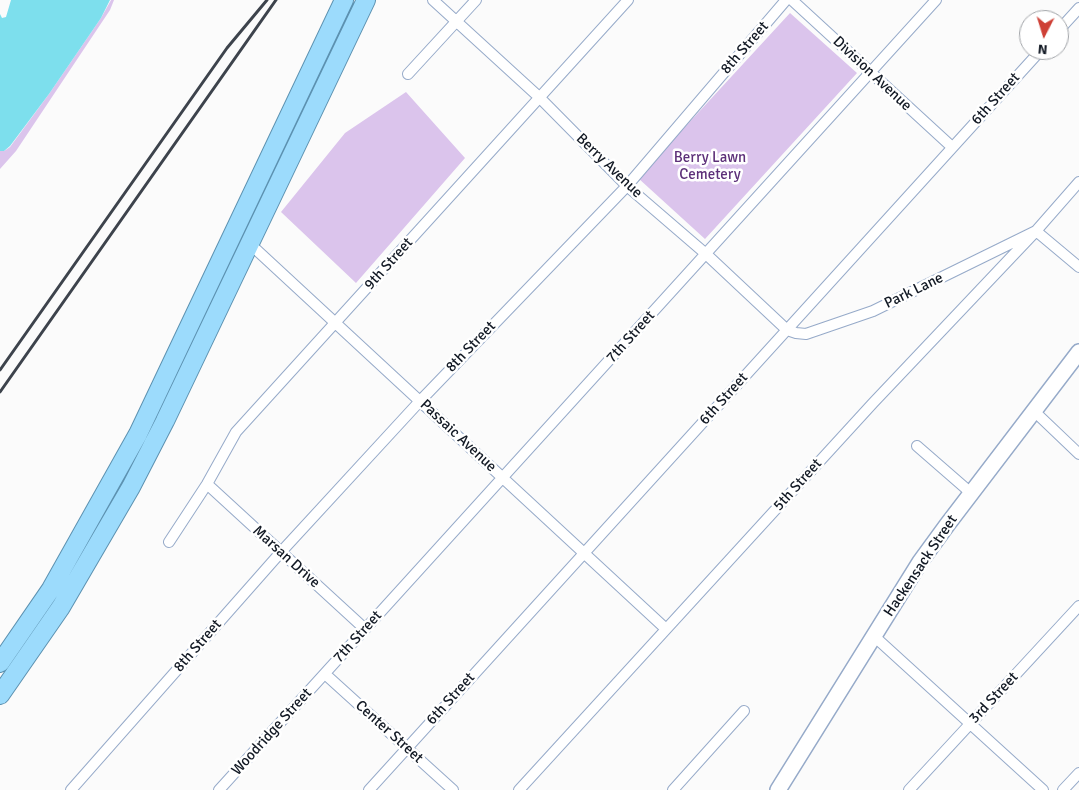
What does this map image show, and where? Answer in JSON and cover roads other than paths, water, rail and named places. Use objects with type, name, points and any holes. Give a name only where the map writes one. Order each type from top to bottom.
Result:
[{"type":"highway","points":[[0,663],[51,590],[138,434],[344,0]]},
{"type":"highway","points":[[0,695],[51,623],[131,487],[165,421],[366,0]]},
{"type":"main road","name":"Hackensack Street","points":[[778,790],[920,562],[1079,352]]},
{"type":"street","name":"Berry Avenue","points":[[433,0],[539,97],[627,186],[706,254],[787,330]]},
{"type":"street","points":[[408,74],[476,0]]},
{"type":"street","name":"9th Street","points":[[169,542],[207,484],[236,432],[628,0]]},
{"type":"street","name":"8th Street","points":[[71,790],[281,552],[420,400],[627,186],[786,0]]},
{"type":"street","name":"Division Avenue","points":[[792,0],[952,148]]},
{"type":"street","name":"7th Street","points":[[325,674],[936,0]]},
{"type":"street","points":[[1069,19],[1079,8]]},
{"type":"street","name":"6th Street","points":[[369,790],[1032,60]]},
{"type":"street","name":"5th Street","points":[[519,790],[873,403],[1036,231],[1079,182]]},
{"type":"street","points":[[1036,231],[1079,267]]},
{"type":"street","name":"Park Lane","points":[[787,330],[796,334],[806,334],[873,311],[1036,231]]},
{"type":"street","name":"Passaic Avenue","points":[[249,243],[666,629]]},
{"type":"street","points":[[1034,411],[1079,454]]},
{"type":"street","points":[[917,446],[971,493]]},
{"type":"street","name":"Marsan Drive","points":[[207,484],[365,629]]},
{"type":"street","name":"3rd Street","points":[[910,790],[1079,606]]},
{"type":"street","points":[[875,637],[1043,790]]},
{"type":"street","name":"Center Street","points":[[325,674],[453,790]]},
{"type":"street","name":"Woodridge Street","points":[[219,790],[325,674]]},
{"type":"street","points":[[673,790],[744,711]]},
{"type":"street","points":[[1063,790],[1079,773]]},
{"type":"water","points":[[11,0],[110,0],[101,18],[49,94],[10,146],[4,151],[0,151],[0,14],[2,18],[6,17]]},
{"type":"railway","points":[[0,370],[227,48],[267,0]]},
{"type":"railway","points":[[0,392],[276,0]]},
{"type":"park label","name":"Berry Lawn Cemetery","points":[[710,166]]}]
